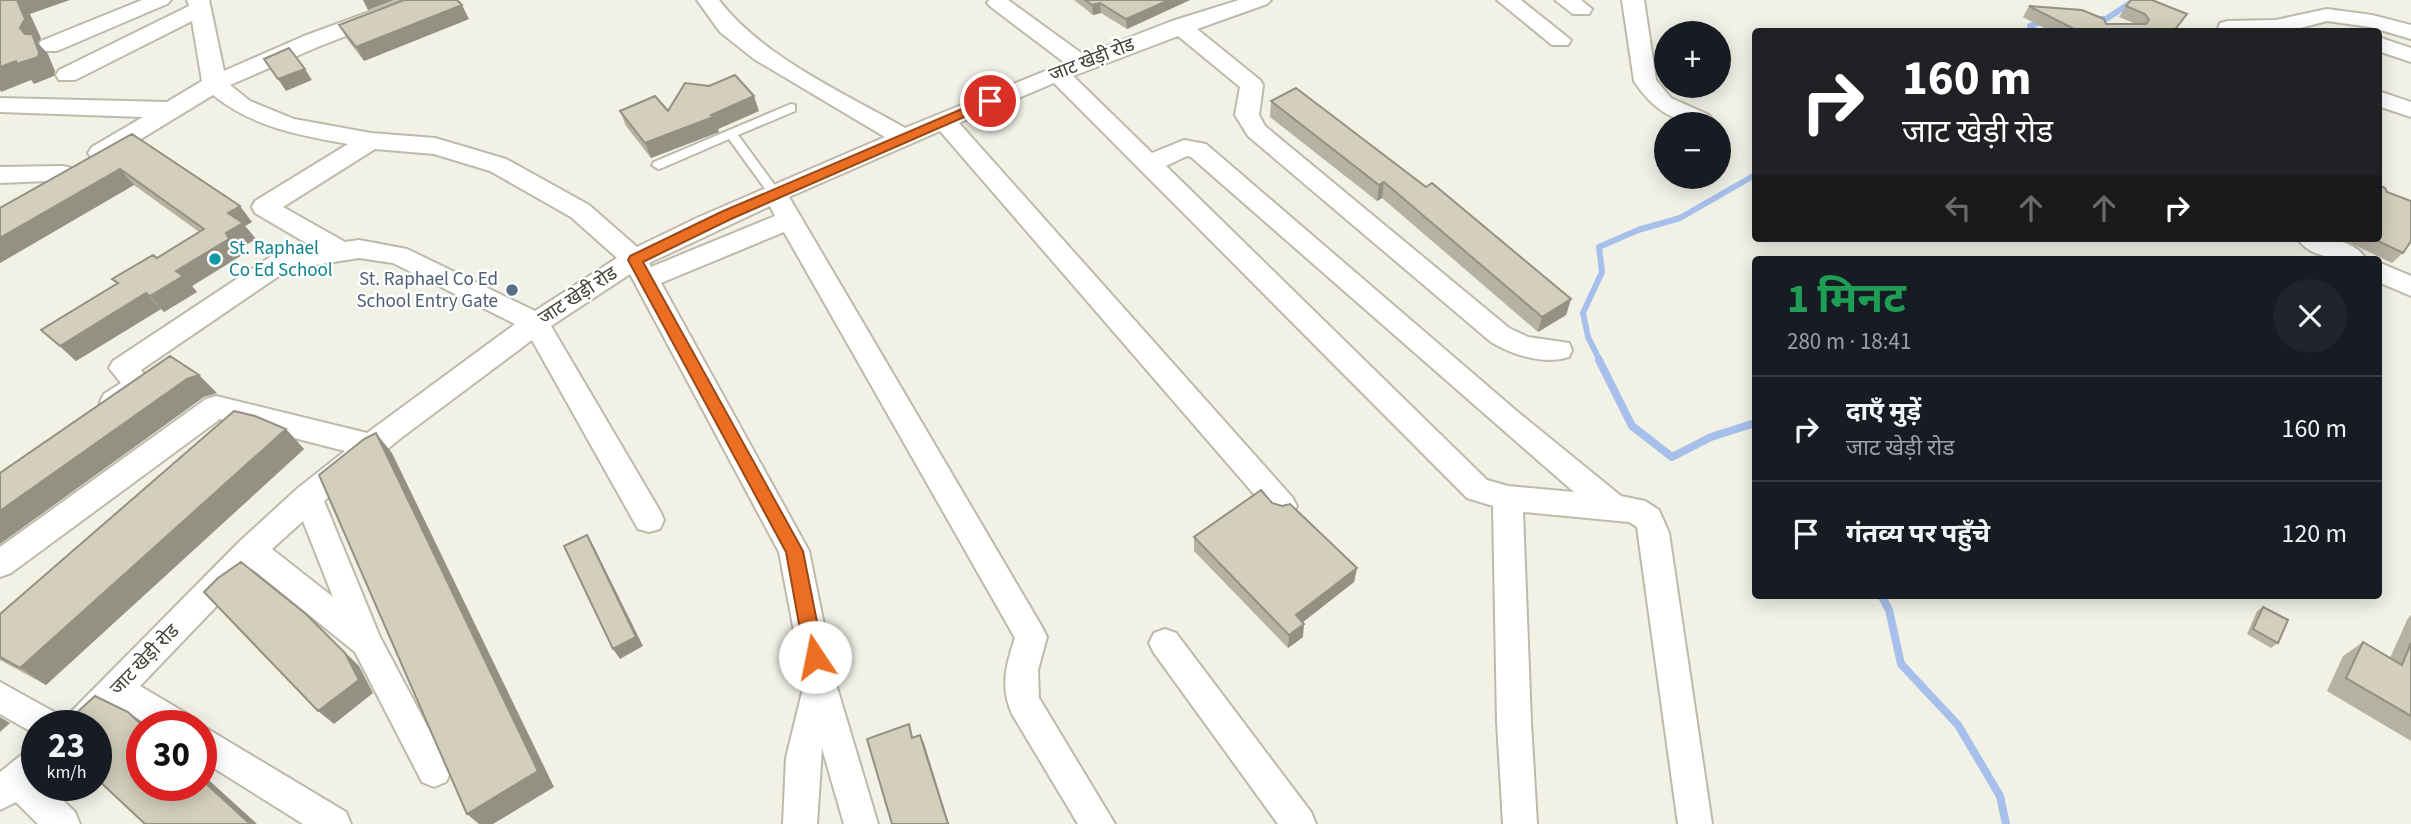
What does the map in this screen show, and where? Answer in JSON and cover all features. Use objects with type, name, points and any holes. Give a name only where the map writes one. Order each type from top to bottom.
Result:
[{"type":"street","points":[[49,47],[160,0]]},
{"type":"street","points":[[21,198],[214,85],[312,41],[422,0]]},
{"type":"street","points":[[708,0],[728,27],[762,54],[903,137]]},
{"type":"street","name":"जाट खेड़ी रोड","points":[[95,710],[251,550],[308,498],[371,446],[564,303],[640,269],[775,194],[903,137],[1180,26],[1260,0]]},
{"type":"street","points":[[1508,0],[1560,40]]},
{"type":"street","points":[[1633,0],[1646,81],[1663,103],[1683,112]]},
{"type":"street","points":[[998,3],[1070,69],[1149,165],[1477,489],[1508,498],[1635,510],[1648,519],[1654,533],[1695,824]]},
{"type":"street","points":[[67,75],[199,4],[211,55],[214,85],[242,106],[289,127],[371,141],[435,146],[498,165],[580,211],[640,269],[794,551],[820,684],[860,824]]},
{"type":"street","points":[[2228,28],[2293,28],[2327,15],[2349,28]]},
{"type":"street","points":[[1180,26],[1252,85],[1247,115],[1256,131],[1500,335],[1528,348],[1559,350]]},
{"type":"street","points":[[2382,30],[2411,32]]},
{"type":"street","points":[[2382,45],[2411,55]]},
{"type":"street","points":[[2382,90],[2411,100]]},
{"type":"street","points":[[2382,99],[2411,110]]},
{"type":"street","points":[[0,105],[173,110]]},
{"type":"street","points":[[944,120],[1282,506]]},
{"type":"street","points":[[340,251],[264,206],[371,141]]},
{"type":"street","points":[[1149,165],[1184,148],[1198,150],[1509,421],[1613,507]]},
{"type":"street","points":[[0,175],[63,174]]},
{"type":"street","points":[[775,194],[1031,637],[1020,673],[1019,688],[1024,703],[1098,824]]},
{"type":"street","points":[[640,269],[790,220]]},
{"type":"street","points":[[2318,242],[2347,256]]},
{"type":"street","points":[[96,415],[139,385],[123,368],[282,261],[359,248],[398,255],[536,323],[649,520]]},
{"type":"street","points":[[2382,273],[2411,288]]},
{"type":"street","points":[[0,564],[216,407],[371,446]]},
{"type":"street","points":[[308,498],[367,643],[434,771]]},
{"type":"street","points":[[1508,498],[1514,722],[1520,824]]},
{"type":"street","points":[[251,550],[367,643]]},
{"type":"street","points":[[1165,643],[1299,824]]},
{"type":"street","points":[[800,824],[803,758],[820,684]]},
{"type":"street","points":[[117,690],[150,710]]},
{"type":"street","points":[[0,697],[23,710]]},
{"type":"street","points":[[217,751],[334,824]]},
{"type":"street","points":[[18,779],[63,824]]},
{"type":"lane","points":[[658,165],[791,108]]},
{"type":"lane","points":[[732,134],[775,194]]},
{"type":"building","points":[[0,0],[17,0],[25,19],[20,28],[25,34],[32,34],[39,52],[38,57],[0,67]]},
{"type":"building","points":[[404,0],[457,0],[462,5],[356,47],[339,25]]},
{"type":"building","points":[[1085,0],[1169,0],[1126,19],[1100,3],[1092,5]]},
{"type":"building","points":[[2131,0],[2152,0],[2187,14],[2176,28],[2072,28],[2029,6],[2082,10],[2104,19],[2106,24],[2146,24],[2149,20],[2145,14],[2126,6]]},
{"type":"building","points":[[289,48],[305,69],[278,79],[264,59]]},
{"type":"building","points":[[735,75],[754,96],[711,115],[713,117],[645,143],[620,111],[655,96],[668,111],[685,83],[709,86]]},
{"type":"building","points":[[1296,88],[1426,187],[1432,183],[1571,299],[1542,317],[1384,182],[1379,185],[1271,101]]},
{"type":"building","points":[[132,134],[240,206],[228,213],[243,223],[226,233],[229,239],[176,271],[183,276],[150,296],[146,293],[60,346],[41,330],[118,283],[112,279],[153,255],[157,258],[204,229],[120,169],[0,238],[0,208]]},
{"type":"building","points":[[2382,187],[2387,192],[2411,201],[2411,241],[2403,253],[2380,242]]},
{"type":"building","points":[[170,356],[199,375],[187,379],[0,511],[0,473]]},
{"type":"building","points":[[234,411],[255,416],[286,429],[20,668],[0,657],[0,614]]},
{"type":"building","points":[[376,433],[538,771],[467,814],[319,475],[364,439]]},
{"type":"building","points":[[1261,490],[1272,503],[1282,506],[1290,504],[1357,568],[1296,615],[1304,624],[1289,635],[1194,537]]},
{"type":"building","points":[[587,535],[636,637],[613,649],[564,546]]},
{"type":"building","points":[[241,562],[306,614],[345,653],[359,680],[318,711],[204,592]]},
{"type":"building","points":[[2263,607],[2288,620],[2278,643],[2253,629]]},
{"type":"building","points":[[2363,642],[2402,665],[2411,643],[2411,716],[2346,678]]},
{"type":"building","points":[[95,696],[126,711],[126,801],[217,801],[217,794],[250,824],[145,824],[112,793],[112,710],[80,710]]},
{"type":"building","points":[[909,724],[912,738],[920,735],[948,824],[892,824],[867,739]]},
{"type":"waterway","points":[[2095,19],[2106,19],[2135,0]]},
{"type":"waterway","points":[[2032,28],[2030,26],[2045,20]]},
{"type":"waterway","points":[[1600,361],[1588,337],[1583,313],[1602,272],[1599,247],[1638,230],[1680,218],[1752,177]]},
{"type":"waterway","points":[[1599,360],[1632,426],[1672,457],[1711,437],[1752,424]]},
{"type":"waterway","points":[[1883,599],[1889,610],[1901,664],[1958,725],[2000,796],[2006,824]]},
{"type":"place","name":"St. Raphael Co Ed School","points":[[215,259]]},
{"type":"place","name":"St. Raphael Co Ed School Entry Gate","points":[[512,290]]},
{"type":"route","points":[[815,657],[794,551],[635,260],[726,216],[990,101]]}]
